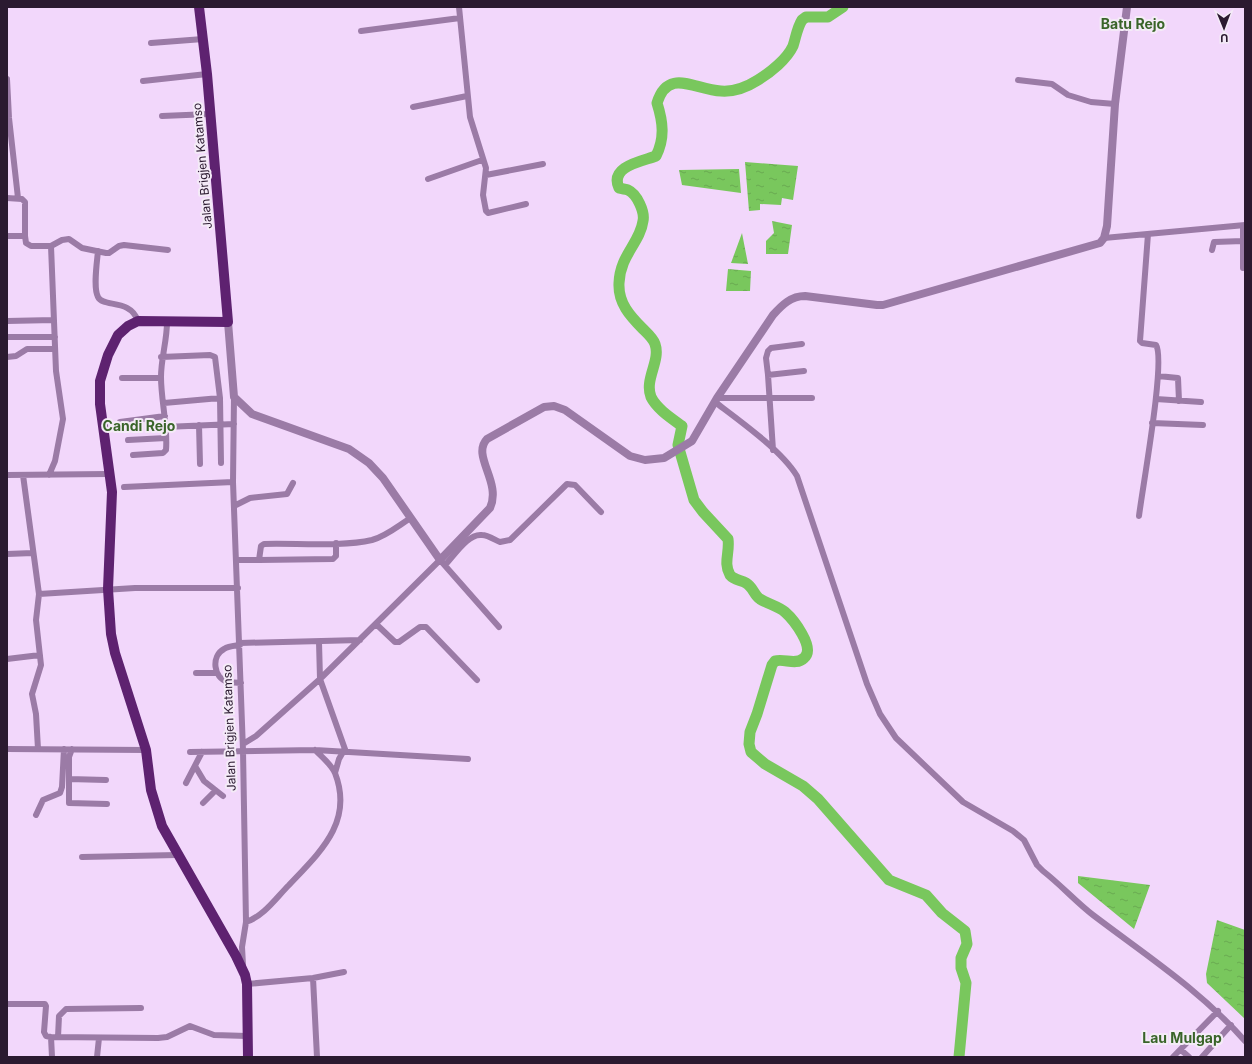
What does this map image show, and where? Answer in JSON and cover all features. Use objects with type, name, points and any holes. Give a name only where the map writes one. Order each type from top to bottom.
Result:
[{"type":"main road","name":"Jalan Brigjen Katamso","points":[[199,7],[207,74],[228,322]]},
{"type":"main road","points":[[228,322],[138,321],[128,326],[118,335],[108,355],[100,381],[100,404],[112,503],[108,589],[112,643],[146,750],[151,790],[162,826],[177,855],[236,956],[246,980]]},
{"type":"main road","name":"Jalan Brigjen Katamso","points":[[246,980],[248,1057]]},
{"type":"street","points":[[458,7],[467,96],[472,128],[486,168],[483,195],[486,212],[526,204]]},
{"type":"street","points":[[443,563],[490,508],[493,501],[493,488],[481,452],[483,443],[486,439],[544,407],[554,406],[565,410],[630,456],[645,460],[664,458],[692,441],[716,400],[773,315],[780,307],[793,298],[805,296],[877,305],[883,304],[1094,246],[1100,243],[1104,238],[1107,226],[1115,104],[1128,7]]},
{"type":"street","points":[[361,31],[460,18]]},
{"type":"street","points":[[151,43],[203,40]]},
{"type":"street","points":[[143,82],[207,74]]},
{"type":"street","points":[[7,79],[9,125],[18,198]]},
{"type":"street","points":[[1018,80],[1052,84],[1068,95],[1091,102],[1115,104]]},
{"type":"street","points":[[413,108],[467,96]]},
{"type":"street","points":[[162,116],[210,114]]},
{"type":"street","points":[[428,179],[482,160]]},
{"type":"street","points":[[486,175],[543,164]]},
{"type":"street","points":[[7,198],[18,198],[25,202],[25,236],[28,245],[51,246],[62,240],[70,239],[82,248],[110,253],[119,246],[124,245],[168,250]]},
{"type":"street","points":[[1104,238],[1244,226],[1243,268]]},
{"type":"street","points":[[1138,516],[1156,399],[1160,352],[1156,345],[1142,343],[1140,341],[1148,234]]},
{"type":"street","points":[[7,236],[25,236]]},
{"type":"street","points":[[1212,250],[1214,242],[1243,240]]},
{"type":"street","points":[[49,475],[55,461],[63,419],[56,371],[51,246]]},
{"type":"street","points":[[98,251],[96,288],[99,299],[120,305],[133,312],[138,321]]},
{"type":"street","points":[[7,321],[54,320]]},
{"type":"street","points":[[133,456],[164,453],[166,448],[165,416],[161,378],[162,357],[167,322]]},
{"type":"street","points":[[228,322],[234,398],[252,414],[349,449],[360,456],[383,478],[443,563],[499,627]]},
{"type":"street","points":[[7,337],[54,337]]},
{"type":"street","points":[[773,450],[766,358],[768,351],[771,348],[802,344]]},
{"type":"street","points":[[7,357],[16,356],[27,349],[55,349]]},
{"type":"street","points":[[162,357],[214,356],[220,398],[221,463]]},
{"type":"street","points":[[768,375],[804,371]]},
{"type":"street","points":[[1158,376],[1178,378],[1179,401]]},
{"type":"street","points":[[122,378],[161,378]]},
{"type":"street","points":[[164,403],[220,398]]},
{"type":"street","name":"Jalan Brigjen Katamso","points":[[234,398],[234,506],[243,747],[246,922],[242,947],[246,980]]},
{"type":"street","points":[[716,400],[812,398]]},
{"type":"street","points":[[1156,399],[1201,402]]},
{"type":"street","points":[[716,400],[773,450],[797,476],[867,684],[880,714],[896,738],[963,802],[1013,831],[1024,840],[1037,865],[1092,914],[1171,973],[1218,1011],[1245,1041]]},
{"type":"street","points":[[120,422],[165,416]]},
{"type":"street","points":[[1152,423],[1203,425]]},
{"type":"street","points":[[165,427],[234,424]]},
{"type":"street","points":[[199,425],[200,464]]},
{"type":"street","points":[[128,440],[166,438]]},
{"type":"street","points":[[7,475],[108,474]]},
{"type":"street","points":[[23,475],[39,594],[36,614],[40,670],[32,694],[36,714],[38,749]]},
{"type":"street","points":[[124,487],[234,482]]},
{"type":"street","points":[[234,506],[250,498],[287,494],[293,483]]},
{"type":"street","points":[[243,747],[320,679],[376,624],[474,536],[483,535],[504,543],[510,540],[567,484],[575,485],[602,512]]},
{"type":"street","points":[[259,560],[261,546],[264,544],[336,543],[372,540],[382,536],[410,518]]},
{"type":"street","points":[[236,560],[333,559],[336,556],[336,543]]},
{"type":"street","points":[[7,554],[33,553]]},
{"type":"street","points":[[39,594],[108,589],[238,588]]},
{"type":"street","points":[[376,624],[395,642],[398,642],[420,628],[426,627],[476,680]]},
{"type":"street","points":[[241,683],[227,682],[217,673],[215,666],[216,658],[220,652],[228,647],[240,644],[360,640]]},
{"type":"street","points":[[319,642],[320,679],[345,752]]},
{"type":"street","points":[[7,659],[40,655]]},
{"type":"street","points":[[196,673],[217,673]]},
{"type":"street","points":[[190,752],[243,747],[468,759]]},
{"type":"street","points":[[7,749],[146,750]]},
{"type":"street","points":[[36,815],[43,800],[60,794],[62,786],[64,749]]},
{"type":"street","points":[[72,749],[69,757],[69,803],[107,804]]},
{"type":"street","points":[[315,750],[335,773]]},
{"type":"street","points":[[186,783],[202,752]]},
{"type":"street","points":[[246,922],[259,916],[302,871],[332,834],[336,826],[340,806],[335,773],[339,759],[345,752]]},
{"type":"street","points":[[195,766],[204,781],[223,796]]},
{"type":"street","points":[[69,779],[106,780]]},
{"type":"street","points":[[203,803],[215,791]]},
{"type":"street","points":[[82,857],[177,855]]},
{"type":"street","points":[[246,980],[313,978],[344,972]]},
{"type":"street","points":[[313,978],[317,1057]]},
{"type":"street","points":[[7,1004],[44,1004],[46,1006],[44,1032],[46,1036],[162,1038],[190,1026],[214,1035],[247,1036]]},
{"type":"street","points":[[52,1057],[59,1016],[66,1009],[141,1008]]},
{"type":"street","points":[[1173,1057],[1218,1011]]},
{"type":"street","points":[[1202,1057],[1231,1025]]},
{"type":"street","points":[[97,1057],[99,1038]]},
{"type":"street","points":[[1181,1050],[1188,1057]]},
{"type":"water","points":[[745,162],[798,166],[793,200],[782,198],[781,205],[760,204],[760,210],[749,211]]},
{"type":"water","points":[[739,169],[741,193],[682,185],[679,170]]},
{"type":"water","points":[[772,221],[792,225],[788,254],[766,254],[766,241],[774,233]]},
{"type":"water","points":[[742,233],[748,264],[731,263]]},
{"type":"water","points":[[728,269],[751,271],[750,291],[726,291]]},
{"type":"water","points":[[1078,876],[1150,885],[1134,929],[1078,883]]},
{"type":"water","points":[[1217,920],[1245,930],[1245,1019],[1207,983],[1206,974]]},
{"type":"waterway","points":[[843,7],[828,17],[806,17],[802,20],[793,46],[787,56],[768,73],[749,85],[736,90],[721,91],[683,83],[675,83],[668,86],[662,92],[657,103],[662,123],[662,136],[656,156],[629,166],[619,174],[617,181],[619,188],[628,190],[634,195],[642,208],[643,213],[641,229],[626,257],[620,273],[619,290],[620,297],[626,309],[655,344],[656,357],[649,390],[651,397],[661,409],[682,426],[678,445],[694,500],[728,539],[727,566],[730,575],[748,585],[760,599],[785,612],[798,627],[805,641],[807,653],[804,658],[794,662],[779,660],[775,661],[772,665],[750,732],[749,744],[751,752],[765,764],[803,786],[818,799],[889,880],[926,895],[942,913],[965,931],[967,944],[961,958],[961,968],[966,983],[959,1057]]},
{"type":"district","name":"Batu Rejo","points":[[1133,23]]},
{"type":"district","name":"Candi Rejo","points":[[139,425]]},
{"type":"district","name":"Lau Mulgap","points":[[1182,1037]]}]
